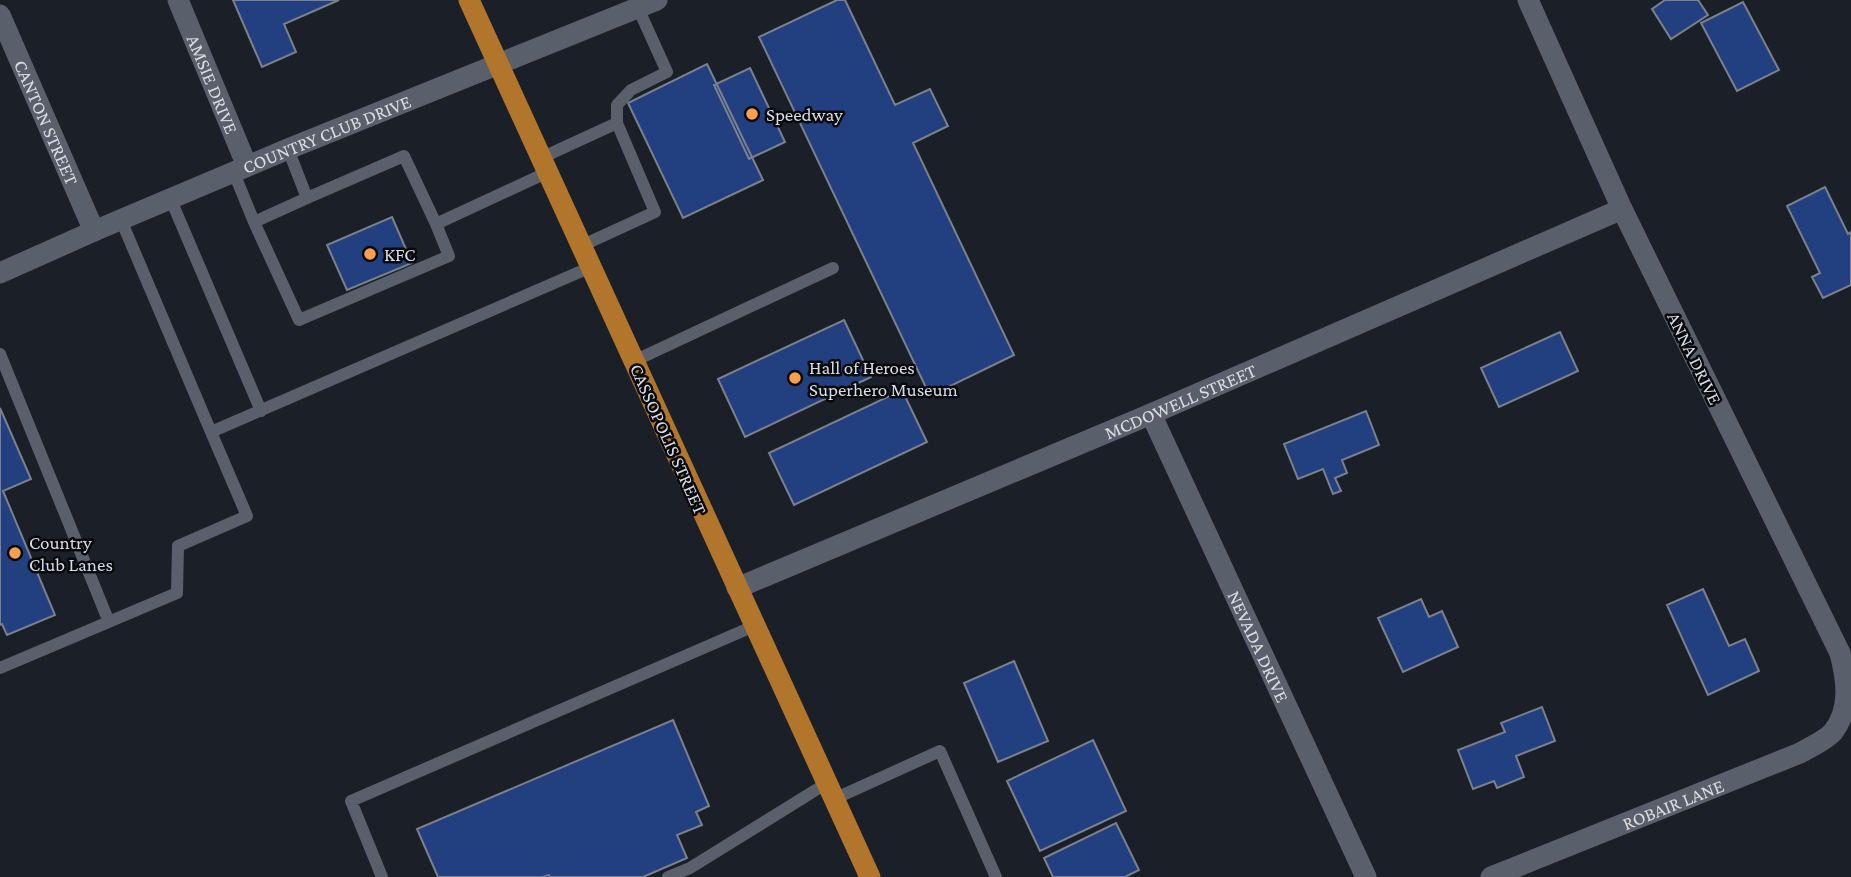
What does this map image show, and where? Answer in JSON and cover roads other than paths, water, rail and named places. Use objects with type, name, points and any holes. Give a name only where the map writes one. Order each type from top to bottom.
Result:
[{"type":"main road","name":"CASSOPOLIS STREET","points":[[469,0],[870,877]]},
{"type":"street","name":"AMSIE DRIVE","points":[[178,0],[241,170]]},
{"type":"street","name":"ANNA DRIVE","points":[[1528,0],[1622,209],[1840,653],[1849,689],[1843,717]]},
{"type":"street","name":"COUNTRY CLUB DRIVE","points":[[0,274],[288,149],[648,4]]},
{"type":"street","name":"CANTON STREET","points":[[0,15],[94,231]]},
{"type":"street","name":"MCDOWELL STREET","points":[[737,588],[1152,414],[1622,209]]},
{"type":"street","name":"NEVADA DRIVE","points":[[1152,414],[1366,877]]},
{"type":"street","name":"ROBAIR LANE","points":[[1491,877],[1800,753],[1832,733],[1843,717]]},
{"type":"lane","points":[[581,246],[655,212],[617,123],[617,105],[631,90],[667,72],[648,4]]},
{"type":"lane","points":[[436,224],[617,123]]},
{"type":"lane","points":[[288,149],[307,198]]},
{"type":"lane","points":[[241,170],[254,222],[299,320],[449,256],[404,156],[254,222]]},
{"type":"lane","points":[[171,200],[261,411]]},
{"type":"lane","points":[[0,668],[177,593],[178,546],[247,516],[121,220]]},
{"type":"lane","points":[[211,432],[591,267]]},
{"type":"lane","points":[[634,361],[833,268]]},
{"type":"lane","points":[[0,354],[109,622]]},
{"type":"lane","points":[[382,877],[351,802],[754,626]]},
{"type":"lane","points":[[668,877],[690,868],[830,791],[940,751],[996,877]]},
{"type":"place","name":"Speedway","points":[[752,114]]},
{"type":"place","name":"KFC","points":[[370,254]]},
{"type":"place","name":"Hall of Heroes Superhero Museum","points":[[795,378]]},
{"type":"place","name":"Country Club Lanes","points":[[15,553]]}]
